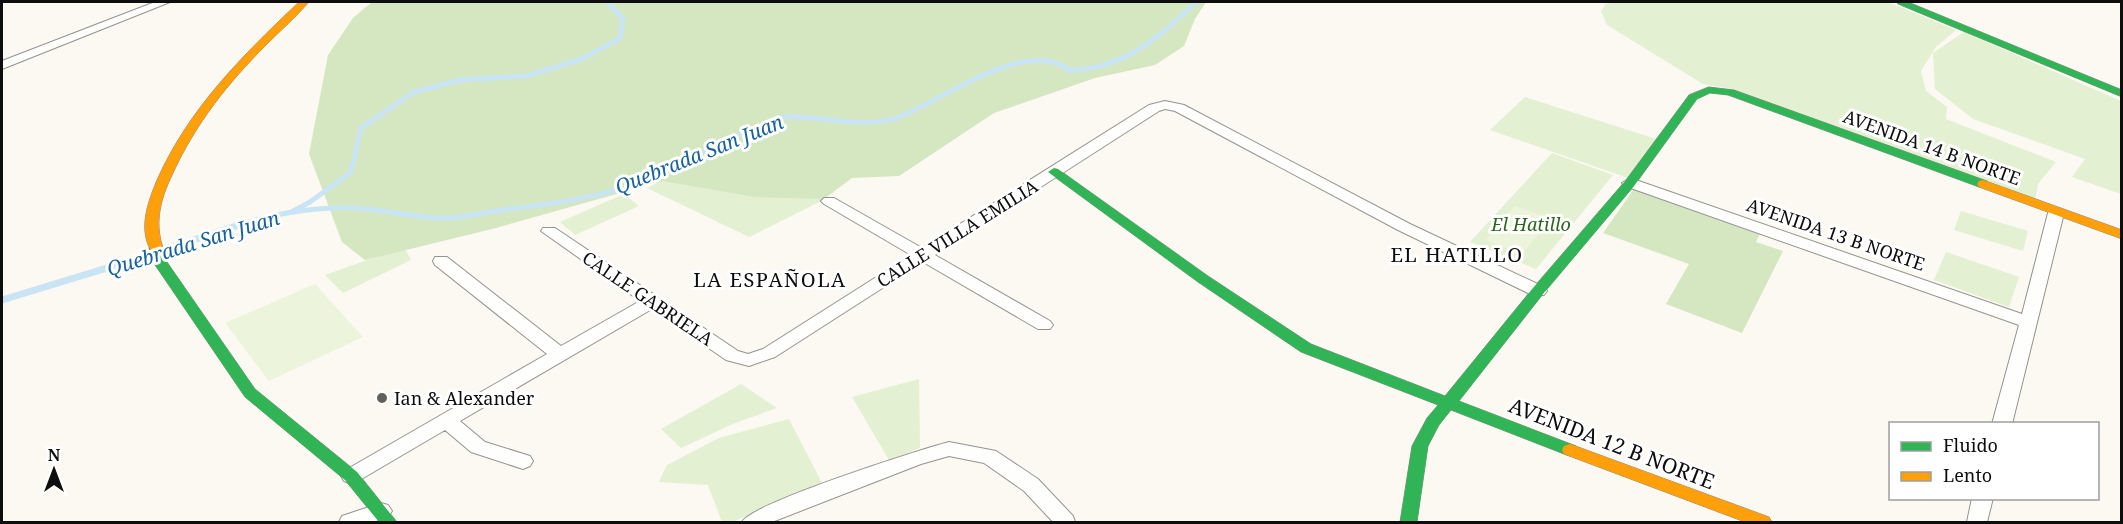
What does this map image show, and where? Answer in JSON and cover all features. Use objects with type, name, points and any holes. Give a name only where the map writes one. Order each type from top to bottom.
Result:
[{"type":"main road","points":[[304,2],[226,79],[189,129],[170,164],[155,201],[151,228],[160,262],[250,393],[351,476],[385,517]]},
{"type":"main road","points":[[1901,2],[2121,94]]},
{"type":"main road","points":[[1932,2],[2121,80]]},
{"type":"main road","name":"AVENIDA 14 B NORTE","points":[[1630,183],[1693,97],[1709,90],[1730,92],[2121,235]]},
{"type":"main road","name":"AVENIDA 12 B NORTE","points":[[1054,172],[1203,279],[1306,348],[1447,404],[1763,522]]},
{"type":"main road","points":[[1409,522],[1420,446],[1447,404],[1538,291],[1630,183]]},
{"type":"street","points":[[2,65],[164,2]]},
{"type":"street","name":"CALLE VILLA EMILIA","points":[[749,360],[769,353],[922,253],[1154,108],[1165,105],[1179,108],[1394,222],[1538,291]]},
{"type":"street","name":"AVENIDA 13 B NORTE","points":[[1630,183],[2028,322]]},
{"type":"street","points":[[829,201],[1044,325]]},
{"type":"street","points":[[2002,422],[2056,213]]},
{"type":"street","name":"CALLE GABRIELA","points":[[549,231],[732,356],[749,360]]},
{"type":"street","points":[[441,261],[560,355]]},
{"type":"street","points":[[351,476],[653,301]]},
{"type":"street","points":[[447,421],[478,447],[523,461]]},
{"type":"street","points":[[753,522],[781,508],[916,458],[950,449],[989,456],[1031,485],[1065,522]]},
{"type":"street","points":[[1977,522],[1982,500]]},
{"type":"street","points":[[350,522],[385,517]]},
{"type":"green space","points":[[372,2],[1206,2],[1195,19],[1184,46],[1155,65],[1095,78],[994,113],[899,176],[852,178],[824,199],[755,197],[663,181],[496,228],[365,260],[342,242],[309,154],[328,55],[353,18]]},
{"type":"green space","points":[[1616,2],[1888,2],[1956,30],[1936,47],[1921,71],[1926,91],[1947,107],[1946,119],[2056,162],[2038,184],[2035,200],[1732,89],[1703,84],[1607,25],[1601,11],[1606,4]]},
{"type":"green space","points":[[1964,32],[2121,101],[2121,194],[2072,177],[2085,159],[1973,119],[1935,89],[1933,53]]},
{"type":"green space","points":[[1525,97],[1659,140],[1628,178],[1490,130]]},
{"type":"green space","name":"El Hatillo","points":[[1552,153],[1613,175],[1536,269],[1470,242]]},
{"type":"green space","points":[[762,171],[825,199],[749,237],[647,188],[675,174]]},
{"type":"green space","points":[[1634,189],[1761,232],[1756,242],[1783,251],[1742,333],[1666,304],[1689,264],[1603,233]]},
{"type":"green space","points":[[624,194],[639,206],[575,235],[560,222]]},
{"type":"green space","points":[[1515,206],[1551,219],[1522,254],[1486,240]]},
{"type":"green space","points":[[1961,211],[2028,231],[2023,251],[1954,230]]},
{"type":"green space","points":[[404,247],[411,260],[343,293],[325,275]]},
{"type":"green space","points":[[1946,252],[2019,277],[2009,307],[1934,280]]},
{"type":"green space","points":[[315,284],[363,337],[269,381],[225,323]]},
{"type":"green space","points":[[919,379],[920,448],[889,460],[852,397]]},
{"type":"green space","points":[[741,384],[777,408],[735,423],[681,448],[661,429]]},
{"type":"green space","points":[[789,419],[823,485],[732,522],[722,522],[708,485],[659,482],[667,465],[719,438]]},
{"type":"waterway","points":[[293,211],[310,202],[351,172],[361,128],[414,92],[459,80],[526,76],[582,59],[620,38],[623,19],[607,2]]},
{"type":"waterway","name":"Quebrada San Juan","points":[[242,224],[287,213],[336,208],[451,218],[592,196],[627,187],[662,174],[749,131],[785,117],[857,122],[880,121],[902,116],[985,74],[1009,66],[1031,61],[1051,62],[1069,70],[1088,69],[1106,64],[1123,58],[1154,39],[1196,2]]},
{"type":"waterway","name":"Quebrada San Juan","points":[[162,250],[246,223]]},
{"type":"waterway","name":"Quebrada San Juan","points":[[2,300],[153,254]]},
{"type":"traffic: fast","points":[[1901,2],[2122,94]]},
{"type":"traffic: fast","points":[[1409,522],[1420,446],[1433,422],[1538,291],[1630,183],[1693,97],[1709,90],[1730,92],[1983,184]]},
{"type":"traffic: fast","points":[[1054,172],[1203,279],[1306,348],[1570,450]]},
{"type":"traffic: fast","points":[[156,248],[160,262],[250,393],[351,476],[389,522]]},
{"type":"traffic: slow","points":[[156,248],[151,226],[156,201],[177,151],[191,127],[225,82],[304,2]]},
{"type":"traffic: slow","points":[[1983,184],[2122,235]]},
{"type":"traffic: slow","points":[[1570,450],[1763,522]]},
{"type":"place","name":"Ian & Alexander","points":[[382,398]]},
{"type":"district","name":"EL HATILLO","points":[[1457,254]]},
{"type":"district","name":"LA ESPAÑOLA","points":[[770,279]]}]
